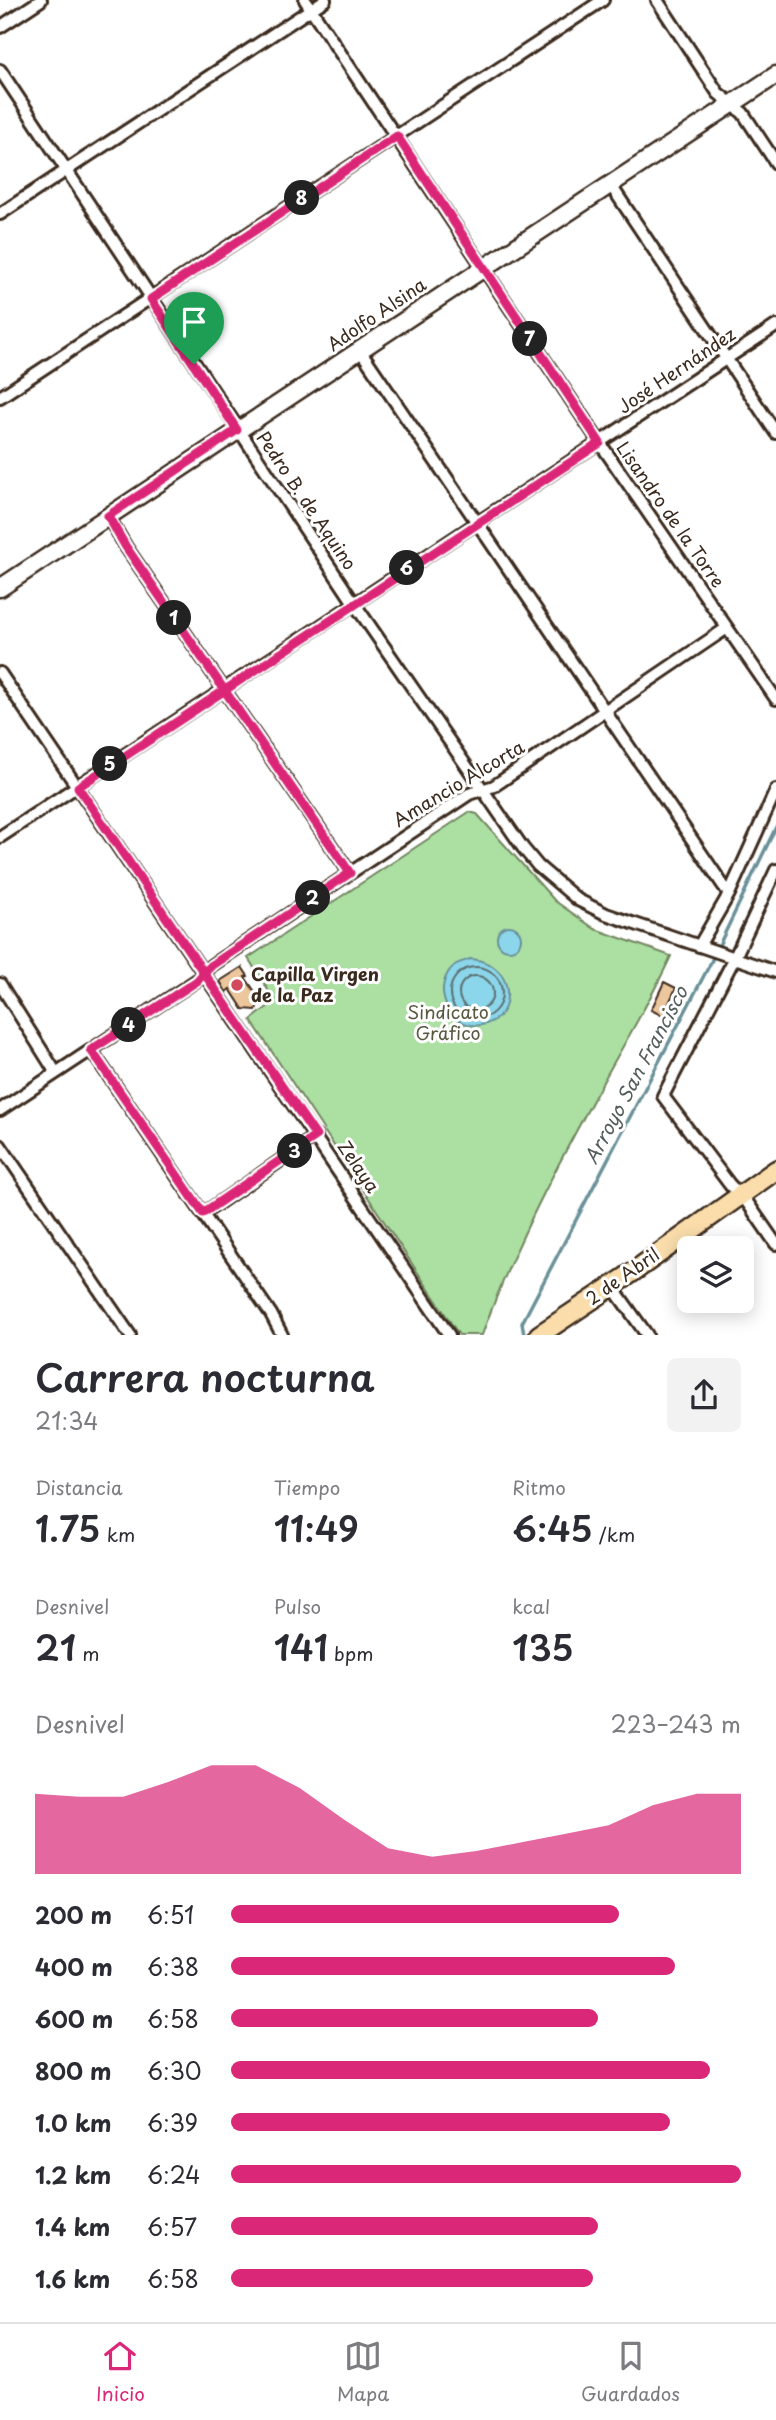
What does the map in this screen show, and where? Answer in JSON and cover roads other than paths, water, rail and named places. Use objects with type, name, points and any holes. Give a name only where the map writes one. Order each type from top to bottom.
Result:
[{"type":"main road","name":"2 de Abril","points":[[538,1335],[776,1170]]},
{"type":"street","points":[[0,27],[41,0]]},
{"type":"street","points":[[0,214],[308,5],[325,0]]},
{"type":"street","points":[[0,397],[603,0]]},
{"type":"street","points":[[657,0],[718,93],[743,113],[776,163]]},
{"type":"street","name":"Lisandro de la Torre","points":[[308,5],[600,443],[776,699]]},
{"type":"street","name":"Pedro B. de Aquino","points":[[0,70],[237,430],[523,848],[538,866],[578,900],[637,926],[776,972]]},
{"type":"street","name":"Adolfo Alsina","points":[[0,589],[776,75]]},
{"type":"street","points":[[610,184],[776,433]]},
{"type":"street","name":"José Hernández","points":[[0,837],[776,326]]},
{"type":"street","points":[[360,350],[729,894]]},
{"type":"street","points":[[108,516],[126,547],[350,873]]},
{"type":"street","name":"Amancio Alcorta","points":[[0,1110],[197,981],[212,965],[468,794],[494,786],[727,628]]},
{"type":"street","name":"Zelaya","points":[[0,673],[449,1335]]},
{"type":"street","points":[[704,948],[776,790]]},
{"type":"street","points":[[776,870],[663,1096],[776,1244]]},
{"type":"street","points":[[0,984],[56,1073]]},
{"type":"street","points":[[91,1050],[271,1314],[282,1335]]},
{"type":"street","points":[[203,1213],[316,1136]]},
{"type":"street","points":[[0,1146],[130,1335]]},
{"type":"street","points":[[612,1286],[646,1335]]},
{"type":"water","points":[[509,926],[518,929],[521,938],[518,947],[509,950],[500,947],[497,938],[500,929]]},
{"type":"water","points":[[470,959],[495,968],[505,981],[507,989],[504,1010],[486,1024],[462,1022],[453,1016],[443,996],[447,974],[455,965]]},
{"type":"waterway","name":"Arroyo San Francisco","points":[[524,1335],[522,1323],[709,966],[776,827]]},
{"type":"place","name":"Capilla Virgen de la Paz","points":[[237,985]]},
{"type":"park label","name":"Sindicato Gráfico","points":[[448,1023]]}]
